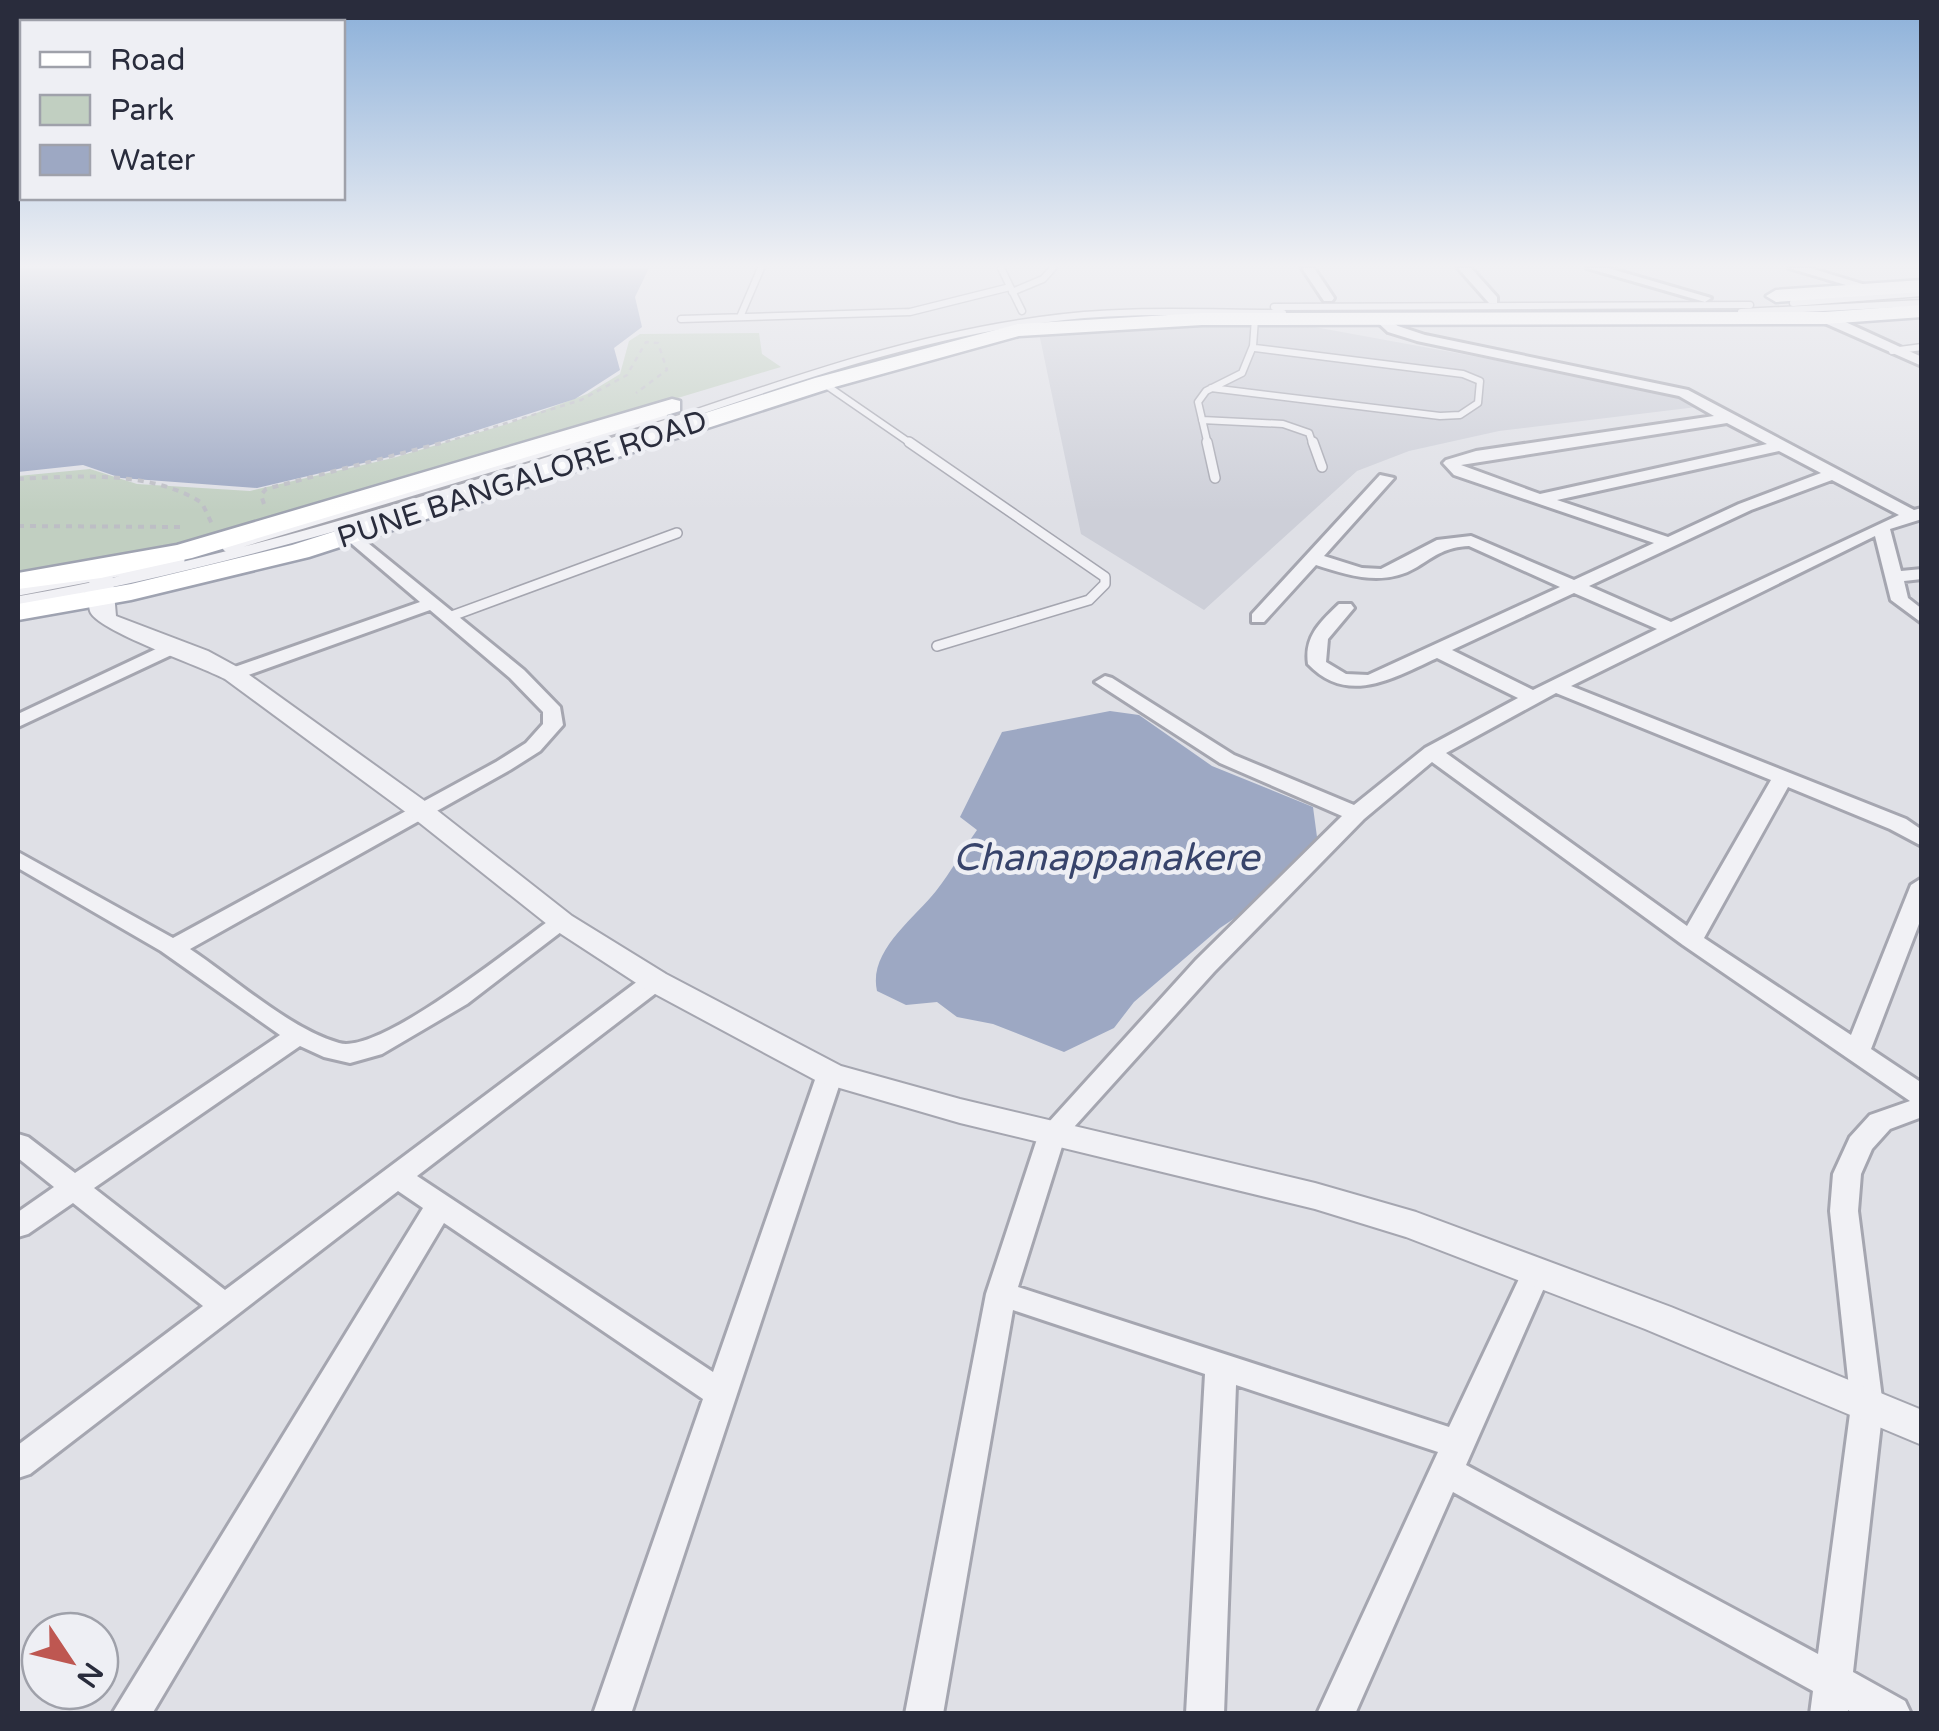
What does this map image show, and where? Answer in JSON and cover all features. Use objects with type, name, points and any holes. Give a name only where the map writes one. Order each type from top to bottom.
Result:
[{"type":"main road","name":"PUNE BANGALORE ROAD","points":[[18,612],[278,524],[865,349]]},
{"type":"main road","name":"PUNE BANGALORE ROAD","points":[[18,581],[102,584],[212,574],[352,535],[823,383],[949,349]]},
{"type":"street","points":[[1473,349],[1683,393],[1830,475],[1916,515]]},
{"type":"street","points":[[1887,349],[1922,362]]},
{"type":"street","points":[[1668,542],[1458,472],[1451,464],[1476,456],[1728,418]]},
{"type":"street","points":[[1541,499],[1780,446]]},
{"type":"street","points":[[1345,608],[1320,632],[1314,650],[1316,664],[1342,680],[1371,681],[1668,542],[1830,475]]},
{"type":"street","points":[[1258,618],[1386,478]]},
{"type":"street","points":[[924,1714],[1001,1294],[1053,1132],[1153,1020],[1356,814],[1432,752],[1555,686],[1881,527],[1916,515]]},
{"type":"street","points":[[1881,527],[1900,600],[1922,618]]},
{"type":"street","points":[[173,948],[503,766],[533,747],[552,725],[553,711],[352,535]]},
{"type":"street","points":[[1313,558],[1379,574],[1403,567],[1441,542],[1471,541],[1671,630]]},
{"type":"street","points":[[1896,577],[1922,574]]},
{"type":"street","points":[[102,584],[101,612],[108,620],[232,674],[420,810],[562,922],[655,981],[830,1074],[1314,1196],[1416,1226],[1922,1428]]},
{"type":"street","points":[[232,674],[441,610]]},
{"type":"street","points":[[18,721],[174,646]]},
{"type":"street","points":[[1440,652],[1533,698]]},
{"type":"street","points":[[1104,682],[1226,759],[1356,814]]},
{"type":"street","points":[[1555,686],[1921,837]]},
{"type":"street","points":[[1432,752],[1691,940],[1922,1096]]},
{"type":"street","points":[[1691,940],[1781,780]]},
{"type":"street","points":[[18,859],[173,948],[300,1034],[331,1052],[348,1054],[369,1050],[410,1028],[562,922]]},
{"type":"street","points":[[1856,1054],[1922,885]]},
{"type":"street","points":[[18,1464],[655,981]]},
{"type":"street","points":[[18,1226],[300,1034]]},
{"type":"street","points":[[612,1714],[830,1074]]},
{"type":"street","points":[[1831,1698],[1868,1406],[1844,1211],[1847,1174],[1860,1144],[1880,1122],[1922,1107]]},
{"type":"street","points":[[18,1144],[227,1308]]},
{"type":"street","points":[[399,1178],[720,1394]]},
{"type":"street","points":[[131,1714],[440,1205]]},
{"type":"street","points":[[1336,1714],[1536,1272]]},
{"type":"street","points":[[1001,1294],[1221,1366],[1454,1459],[1831,1698],[1892,1714]]},
{"type":"street","points":[[1205,1714],[1221,1366]]},
{"type":"lane","points":[[18,591],[102,584],[895,349]]},
{"type":"lane","points":[[18,601],[318,534],[806,380],[920,349]]},
{"type":"lane","points":[[1215,478],[1198,402],[1211,388],[1236,380],[1255,349]]},
{"type":"lane","points":[[1211,388],[1440,416],[1460,415],[1478,403],[1480,381],[1463,374],[1261,349]]},
{"type":"lane","points":[[1892,351],[1905,349]]},
{"type":"lane","points":[[823,383],[1105,577],[1106,584],[1090,600],[937,646]]},
{"type":"lane","points":[[1202,420],[1267,422],[1304,430],[1322,467]]},
{"type":"lane","points":[[441,610],[677,533]]},
{"type":"path","points":[[278,524],[261,494],[266,489],[500,428],[581,400],[627,375],[642,349]]},
{"type":"path","points":[[633,394],[668,370],[660,349]]},
{"type":"path","points":[[18,478],[73,478],[175,489],[202,503],[212,525]]},
{"type":"shaded area","points":[[1042,349],[1433,349],[1701,398],[1705,406],[1499,431],[1409,451],[1357,471],[1204,610],[1081,534]]},
{"type":"green space","points":[[627,349],[761,349],[762,354],[781,367],[169,550],[85,568],[18,570],[18,476],[90,469],[137,484],[250,491],[393,458],[507,424],[587,394],[620,374]]},
{"type":"water","points":[[18,349],[614,349],[620,370],[575,399],[406,453],[257,488],[121,478],[83,465],[18,472]]},
{"type":"water","name":"Chanappanakere","points":[[1110,711],[1139,715],[1212,766],[1313,807],[1317,837],[1256,904],[1220,928],[1134,1002],[1114,1028],[1064,1052],[993,1024],[957,1017],[937,1002],[906,1005],[877,991],[879,962],[886,949],[936,891],[977,830],[960,817],[1002,732]]}]
